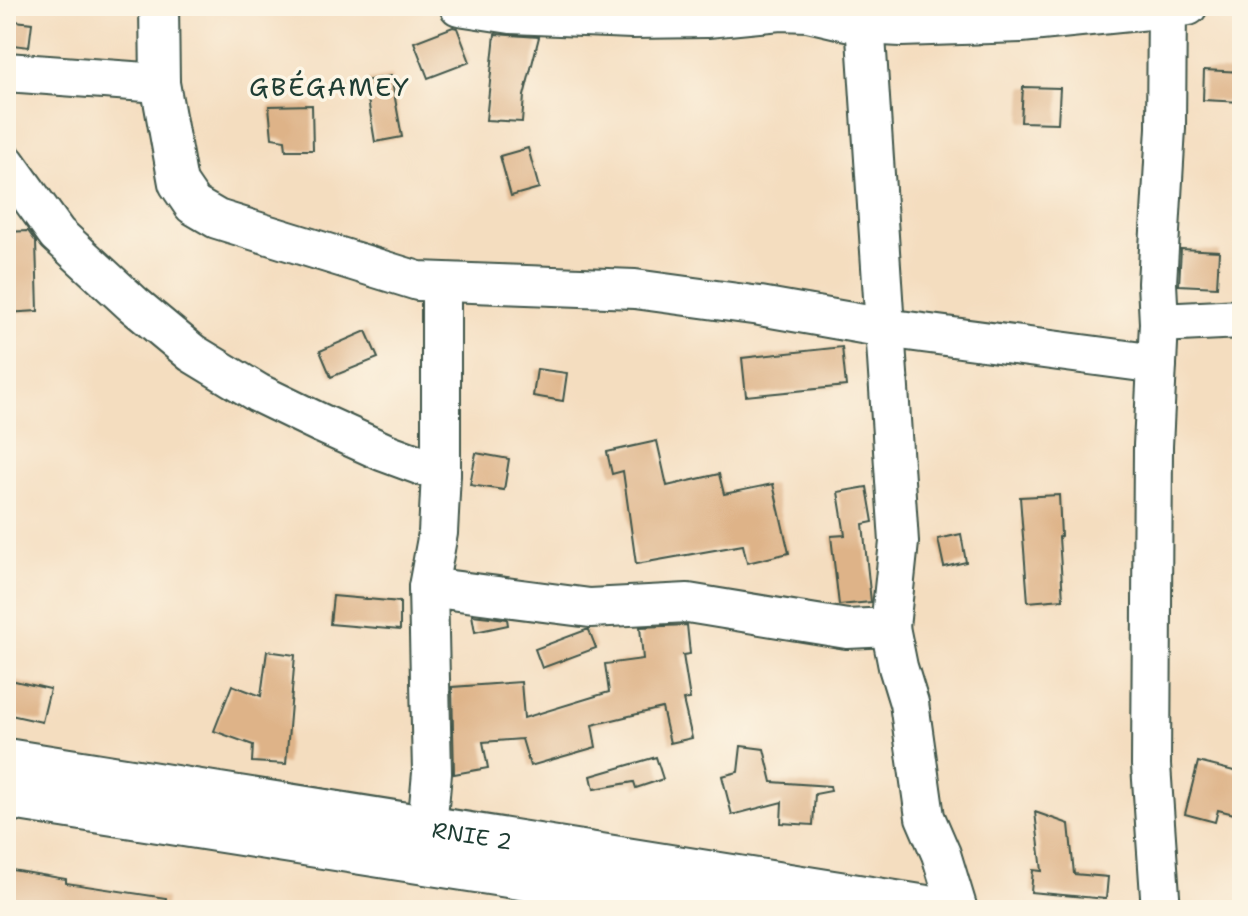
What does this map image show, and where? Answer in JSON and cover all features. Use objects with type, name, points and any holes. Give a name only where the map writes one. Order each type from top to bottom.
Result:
[{"type":"highway","name":"RNIE 2","points":[[6,761],[730,910]]},
{"type":"highway","name":"RNIE 2","points":[[6,796],[939,910]]},
{"type":"street","points":[[159,6],[160,83],[178,183],[193,205],[217,219],[418,281],[635,289],[760,306],[885,328],[1157,364]]},
{"type":"street","points":[[459,6],[511,14],[631,12],[707,18],[780,11],[808,12],[864,15],[901,27],[1021,23],[1174,7],[1157,283],[1159,323],[1153,446],[1151,765],[1161,910]]},
{"type":"street","points":[[864,15],[899,542],[890,627],[909,703],[925,817],[941,854],[958,910]]},
{"type":"street","points":[[6,72],[160,83]]},
{"type":"street","points":[[6,163],[57,234],[192,353],[258,393],[320,423],[441,473]]},
{"type":"street","points":[[423,845],[432,773],[428,587],[438,533],[441,473],[441,283]]},
{"type":"street","points":[[1159,323],[1242,319]]},
{"type":"street","points":[[428,587],[590,608],[688,603],[847,629],[890,627]]},
{"type":"building","points":[[6,20],[32,23],[29,47],[6,44]]},
{"type":"building","points":[[457,28],[470,62],[428,78],[414,42]]},
{"type":"building","points":[[495,34],[539,37],[524,96],[522,122],[486,120]]},
{"type":"building","points":[[1204,70],[1242,72],[1242,102],[1203,100]]},
{"type":"building","points":[[391,76],[402,137],[375,142],[365,81]]},
{"type":"building","points":[[1023,87],[1060,88],[1058,123],[1021,122]]},
{"type":"building","points":[[312,105],[313,150],[286,150],[285,140],[272,138],[269,106]]},
{"type":"building","points":[[528,148],[539,188],[511,196],[500,156]]},
{"type":"building","points":[[28,231],[36,242],[38,311],[6,313],[6,232]]},
{"type":"building","points":[[1181,249],[1219,251],[1217,287],[1179,285]]},
{"type":"building","points":[[366,331],[378,358],[331,377],[320,351]]},
{"type":"building","points":[[842,347],[846,386],[746,396],[742,358]]},
{"type":"building","points":[[537,369],[567,373],[563,401],[533,396]]},
{"type":"building","points":[[657,441],[667,486],[719,474],[724,494],[773,484],[789,553],[747,563],[743,545],[636,564],[623,471],[612,474],[607,452]]},
{"type":"building","points":[[476,453],[509,459],[504,490],[470,485]]},
{"type":"building","points":[[867,487],[873,522],[863,524],[871,602],[839,605],[831,536],[845,535],[838,492]]},
{"type":"building","points":[[1059,495],[1063,599],[1028,602],[1020,497]]},
{"type":"building","points":[[961,534],[966,562],[944,567],[938,539]]},
{"type":"building","points":[[333,596],[400,602],[400,630],[330,624]]},
{"type":"building","points":[[472,615],[507,619],[508,625],[475,632]]},
{"type":"building","points":[[687,625],[690,654],[683,655],[690,699],[683,700],[692,738],[670,743],[662,708],[592,725],[596,747],[530,766],[522,739],[483,742],[488,768],[454,774],[452,687],[521,682],[524,718],[609,692],[605,664],[643,659],[640,627]]},
{"type":"building","points":[[589,630],[596,648],[542,668],[535,649]]},
{"type":"building","points":[[267,651],[295,655],[286,764],[252,762],[253,745],[214,731],[232,685],[261,696]]},
{"type":"building","points":[[6,679],[50,689],[42,722],[6,714]]},
{"type":"building","points":[[741,746],[764,749],[772,782],[830,786],[831,791],[815,794],[813,825],[781,823],[782,802],[732,815],[722,776],[738,772]]},
{"type":"building","points":[[656,757],[663,779],[636,788],[634,782],[594,789],[591,776]]},
{"type":"building","points":[[1198,762],[1242,773],[1242,816],[1218,810],[1215,822],[1185,814]]},
{"type":"building","points":[[1035,812],[1069,824],[1074,874],[1108,877],[1106,899],[1031,892],[1033,870],[1042,871]]},
{"type":"building","points":[[6,869],[66,879],[66,883],[166,898],[165,910],[6,910]]},
{"type":"district","name":"GBÉGAMEY","points":[[330,86]]}]
